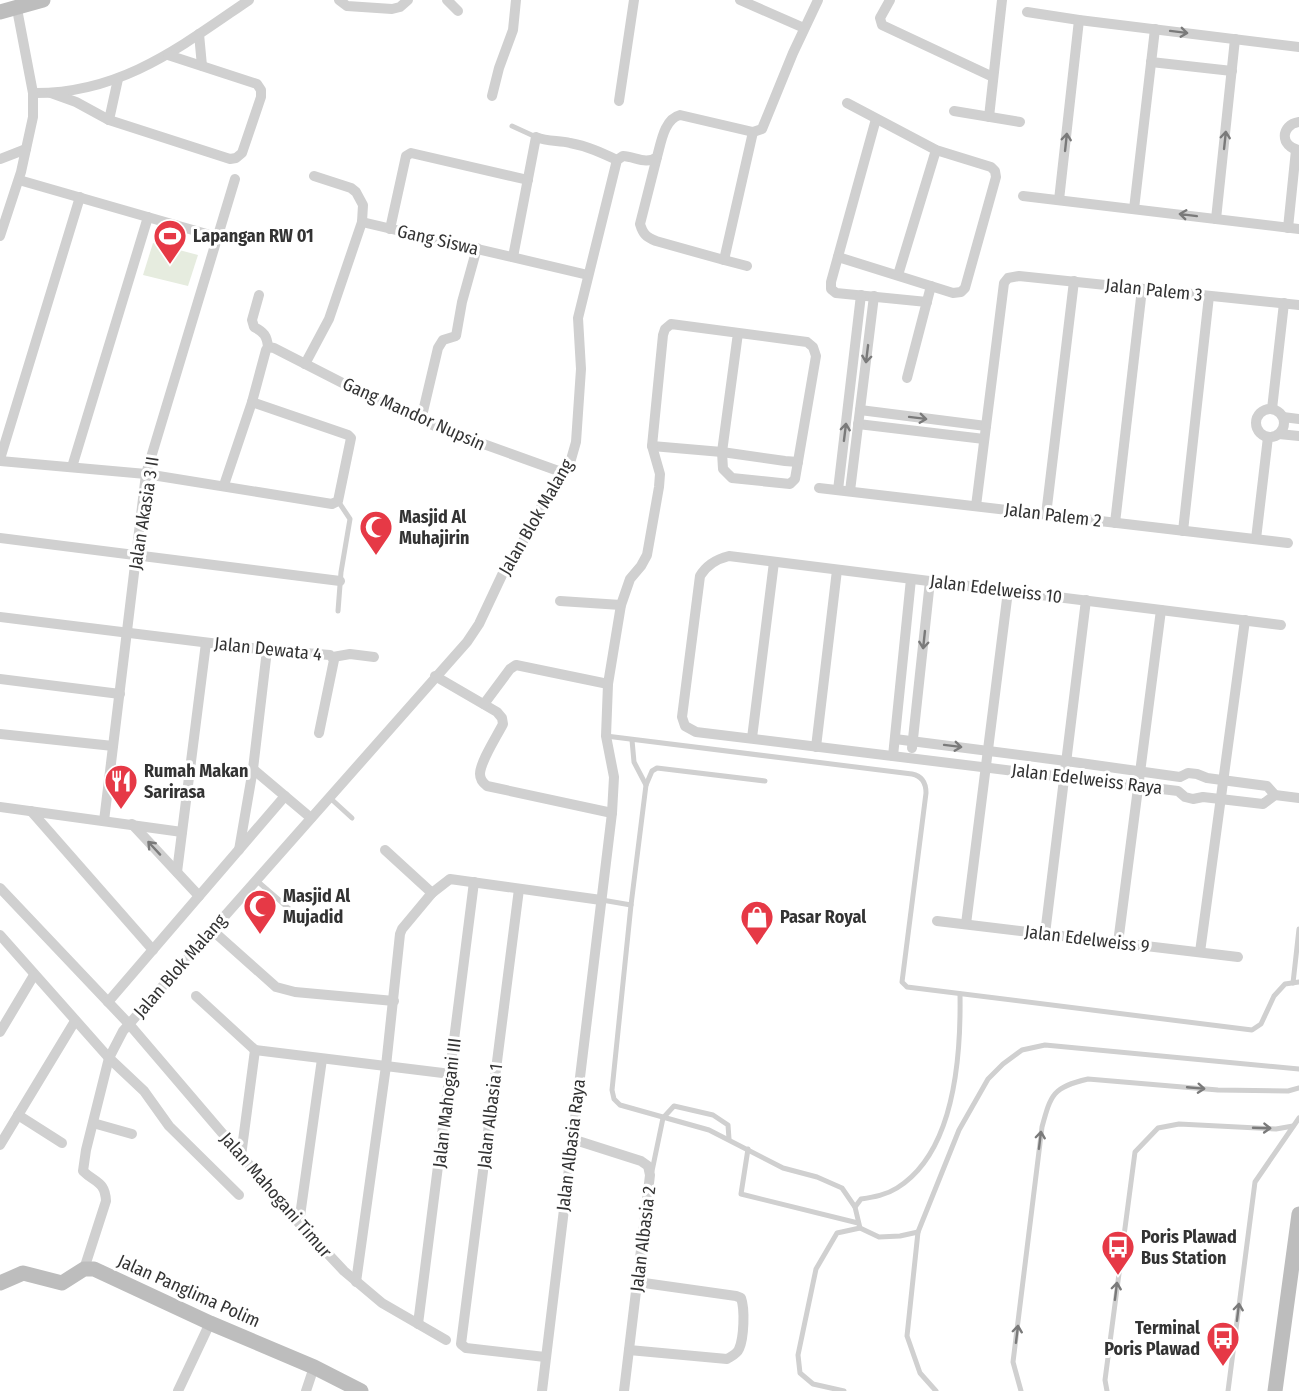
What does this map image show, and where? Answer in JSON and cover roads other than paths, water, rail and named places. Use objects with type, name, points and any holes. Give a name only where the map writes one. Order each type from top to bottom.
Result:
[{"type":"street","points":[[0,236],[19,180],[23,149],[33,117],[33,93],[10,10],[44,0]]},
{"type":"street","points":[[33,93],[79,90],[118,79],[168,55],[249,0]]},
{"type":"street","points":[[339,0],[347,6],[392,9],[400,7],[408,0]]},
{"type":"street","points":[[447,0],[458,11]]},
{"type":"street","points":[[492,96],[499,68],[513,30],[516,0]]},
{"type":"street","points":[[619,101],[634,0]]},
{"type":"street","points":[[740,0],[804,28]]},
{"type":"street","points":[[747,266],[656,241],[648,238],[642,232],[640,224],[657,157],[669,122],[674,116],[680,115],[753,132],[762,129],[818,0]]},
{"type":"street","points":[[890,0],[880,18],[882,25],[993,77]]},
{"type":"street","points":[[989,117],[1002,0]]},
{"type":"street","points":[[1027,12],[1299,47]]},
{"type":"street","points":[[1059,200],[1079,20]]},
{"type":"street","points":[[1134,209],[1155,29]]},
{"type":"street","points":[[199,34],[202,66]]},
{"type":"street","points":[[1216,219],[1235,39]]},
{"type":"street","points":[[51,93],[76,102],[109,120],[230,159],[236,158],[242,153],[261,97],[261,90],[256,84],[168,55]]},
{"type":"street","points":[[1151,62],[1232,72]]},
{"type":"street","points":[[109,120],[118,79]]},
{"type":"street","points":[[76,102],[79,90]]},
{"type":"street","points":[[838,257],[953,293],[961,292],[965,288],[996,177],[991,167],[936,150],[847,103]]},
{"type":"street","points":[[954,111],[1020,122]]},
{"type":"street","points":[[876,118],[831,289],[836,293],[927,302]]},
{"type":"street","points":[[1023,196],[1293,228],[1298,150],[1290,148],[1285,142],[1285,134],[1288,127],[1299,122]]},
{"type":"street","points":[[724,260],[753,132]]},
{"type":"street","points":[[513,258],[536,137],[571,143],[617,160],[626,156],[648,162],[657,157]]},
{"type":"street","points":[[0,159],[23,149]]},
{"type":"street","points":[[898,275],[936,150]]},
{"type":"street","points":[[390,229],[406,156],[411,153],[528,180]]},
{"type":"street","name":"Jalan Blok Malang","points":[[84,1269],[106,1200],[106,1190],[83,1171],[86,1150],[111,1053],[126,1028],[467,642],[479,624],[503,573],[548,494],[570,463],[576,442],[582,353],[578,318],[617,160]]},
{"type":"street","points":[[305,364],[329,319],[362,222],[363,205],[351,188],[314,176]]},
{"type":"street","name":"Jalan Akasia 3 II","points":[[104,821],[146,474],[235,179]]},
{"type":"street","points":[[19,180],[217,237]]},
{"type":"street","points":[[80,197],[0,460],[146,474],[335,502],[351,438],[252,402]]},
{"type":"street","points":[[72,467],[148,217]]},
{"type":"street","name":"Gang Siswa","points":[[362,222],[588,275]]},
{"type":"street","points":[[421,420],[438,348],[443,340],[456,336],[462,302],[477,248]]},
{"type":"street","name":"Jalan Palem 3","points":[[986,426],[1004,283],[1008,278],[1019,276],[1074,281],[1299,305]]},
{"type":"street","points":[[1046,515],[1074,281]]},
{"type":"street","points":[[907,378],[931,286]]},
{"type":"street","points":[[1115,523],[1142,288]]},
{"type":"street","points":[[225,485],[268,347],[267,337],[261,330],[254,327],[252,320],[259,295]]},
{"type":"street","points":[[838,490],[861,295]]},
{"type":"street","points":[[850,491],[874,296]]},
{"type":"street","points":[[1183,531],[1209,296]]},
{"type":"street","points":[[1272,409],[1284,303]]},
{"type":"street","name":"Jalan Albasia Raya","points":[[542,1391],[612,813],[614,777],[606,736],[608,684],[621,605],[630,579],[647,555],[659,487],[658,463],[652,446],[665,329],[671,324],[807,342],[813,347],[816,356],[798,462]]},
{"type":"street","points":[[652,446],[722,452],[798,462],[795,479],[790,484],[732,478],[723,469],[722,452],[738,333]]},
{"type":"street","name":"Gang Mandor Nupsin","points":[[268,347],[421,420],[564,474]]},
{"type":"street","points":[[1256,540],[1273,436],[1284,423],[1279,412],[1272,409],[1259,414],[1256,428],[1261,434],[1273,436],[1299,436]]},
{"type":"street","points":[[860,410],[986,426],[976,506]]},
{"type":"street","points":[[1283,417],[1299,419]]},
{"type":"street","points":[[858,424],[984,439]]},
{"type":"street","name":"Jalan Palem 2","points":[[819,488],[1288,543]]},
{"type":"street","points":[[0,538],[340,581]]},
{"type":"street","name":"Jalan Edelweiss 10","points":[[685,726],[682,717],[700,576],[704,568],[729,556],[1281,625]]},
{"type":"street","points":[[752,738],[774,562]]},
{"type":"street","points":[[816,747],[837,570]]},
{"type":"street","points":[[893,756],[911,579]]},
{"type":"street","points":[[910,758],[930,581]]},
{"type":"street","points":[[966,924],[1008,591]]},
{"type":"street","points":[[1045,934],[1086,600]]},
{"type":"street","points":[[560,601],[621,605]]},
{"type":"street","points":[[1118,943],[1161,610]]},
{"type":"street","name":"Jalan Dewata 4","points":[[0,617],[333,657],[319,733]]},
{"type":"street","points":[[1200,952],[1245,620]]},
{"type":"street","points":[[177,872],[206,643]]},
{"type":"street","points":[[238,850],[253,769],[267,650]]},
{"type":"street","points":[[333,657],[350,654],[374,657]]},
{"type":"street","points":[[483,704],[510,669],[516,665],[608,684]]},
{"type":"street","points":[[435,676],[497,712],[502,718],[503,724],[480,775],[482,782],[487,786],[612,813]]},
{"type":"street","points":[[0,679],[120,694]]},
{"type":"street","name":"Jalan Edelweiss Raya","points":[[685,726],[696,732],[1178,790],[1185,797],[1193,799],[1203,797],[1263,804],[1275,795]]},
{"type":"street","points":[[0,734],[113,746]]},
{"type":"street","name":"Jalan Edelweiss Raya","points":[[895,740],[1180,777],[1188,773],[1197,774],[1222,781],[1267,786],[1275,795],[1299,798]]},
{"type":"street","points":[[253,769],[311,818]]},
{"type":"street","points":[[108,1002],[285,796]]},
{"type":"street","points":[[0,807],[182,832]]},
{"type":"street","points":[[31,811],[153,950]]},
{"type":"street","points":[[132,824],[199,896]]},
{"type":"street","points":[[385,850],[436,889]]},
{"type":"street","points":[[356,1282],[386,1066],[402,929],[436,889],[452,879],[601,900]]},
{"type":"street","name":"Jalan Mahogani III","points":[[418,1324],[474,882]]},
{"type":"street","name":"Jalan Mahogani Timur","points":[[0,888],[108,1002],[126,1028],[299,1223],[356,1282],[382,1303],[446,1340]]},
{"type":"street","name":"Jalan Albasia 1","points":[[519,889],[461,1344],[466,1348],[545,1357]]},
{"type":"street","name":"Jalan Edelweiss 9","points":[[937,921],[1238,957]]},
{"type":"street","points":[[212,930],[276,987],[295,992],[393,1001]]},
{"type":"street","points":[[0,935],[75,1021],[111,1053],[144,1091],[169,1126],[239,1195]]},
{"type":"street","points":[[0,1032],[34,975]]},
{"type":"street","points":[[196,996],[255,1050],[451,1074]]},
{"type":"street","points":[[0,1145],[75,1021]]},
{"type":"street","points":[[241,1156],[255,1050]]},
{"type":"street","points":[[299,1223],[322,1059]]},
{"type":"street","points":[[18,1116],[62,1143]]},
{"type":"street","points":[[93,1123],[132,1134]]},
{"type":"street","name":"Jalan Albasia 2","points":[[572,1139],[641,1161],[648,1166],[651,1175],[624,1391]]},
{"type":"street","points":[[1275,1391],[1299,1214]]},
{"type":"street","points":[[0,1283],[23,1273],[62,1283],[84,1269]]},
{"type":"street","name":"Jalan Panglima Polim","points":[[84,1269],[101,1272],[356,1388]]},
{"type":"street","points":[[629,1350],[728,1359],[736,1354],[740,1347],[744,1312],[741,1298],[637,1282]]},
{"type":"street","points":[[178,1391],[210,1323]]},
{"type":"street","points":[[306,1391],[314,1367]]},
{"type":"lane","points":[[512,126],[536,137]]},
{"type":"lane","points":[[335,502],[350,519],[340,581],[338,611]]},
{"type":"lane","points":[[606,736],[912,774],[924,781],[926,793],[902,982],[907,987],[1252,1030],[1261,1024],[1274,996],[1285,984],[1296,982],[1299,929]]},
{"type":"lane","points":[[632,740],[634,762],[646,785]]},
{"type":"lane","points":[[765,781],[657,768],[652,771],[646,785],[612,1090],[614,1098],[620,1105],[689,1123],[729,1139],[783,1168],[817,1177],[842,1188],[849,1195],[855,1207],[859,1226]]},
{"type":"lane","points":[[329,797],[352,818]]},
{"type":"lane","points":[[256,880],[294,913]]},
{"type":"lane","points":[[601,900],[631,905]]},
{"type":"lane","points":[[855,1207],[861,1199],[878,1197],[896,1189],[911,1177],[934,1147],[957,1071],[961,1028],[960,994]]},
{"type":"lane","points":[[936,1391],[920,1373],[907,1336],[918,1232],[959,1130],[988,1079],[1003,1064],[1022,1050],[1045,1045],[1299,1069]]},
{"type":"lane","points":[[1021,1391],[1014,1362],[1040,1139],[1048,1105],[1058,1090],[1069,1083],[1088,1079],[1218,1090],[1288,1091],[1299,1088]]},
{"type":"lane","points":[[651,1175],[663,1118],[674,1106],[713,1115],[728,1125],[729,1139]]},
{"type":"lane","points":[[1228,1391],[1255,1182],[1299,1118]]},
{"type":"lane","points":[[1107,1391],[1105,1380],[1135,1152],[1158,1128],[1179,1124],[1276,1129],[1293,1126]]},
{"type":"lane","points":[[748,1149],[741,1194],[859,1226],[879,1237],[918,1232]]},
{"type":"lane","points":[[844,1391],[813,1384],[800,1373],[798,1355],[816,1269],[837,1233],[859,1226]]},
{"type":"place","name":"Lapangan RW 01","points":[[170,265]]},
{"type":"place","name":"Masjid Al Muhajirin","points":[[376,556]]},
{"type":"place","name":"Rumah Makan Sarirasa","points":[[121,810]]},
{"type":"place","name":"Masjid Al Mujadid","points":[[260,935]]},
{"type":"place","name":"Pasar Royal","points":[[757,946]]},
{"type":"place","name":"Poris Plawad Bus Station","points":[[1118,1276]]},
{"type":"place","name":"Terminal Poris Plawad","points":[[1223,1367]]}]
